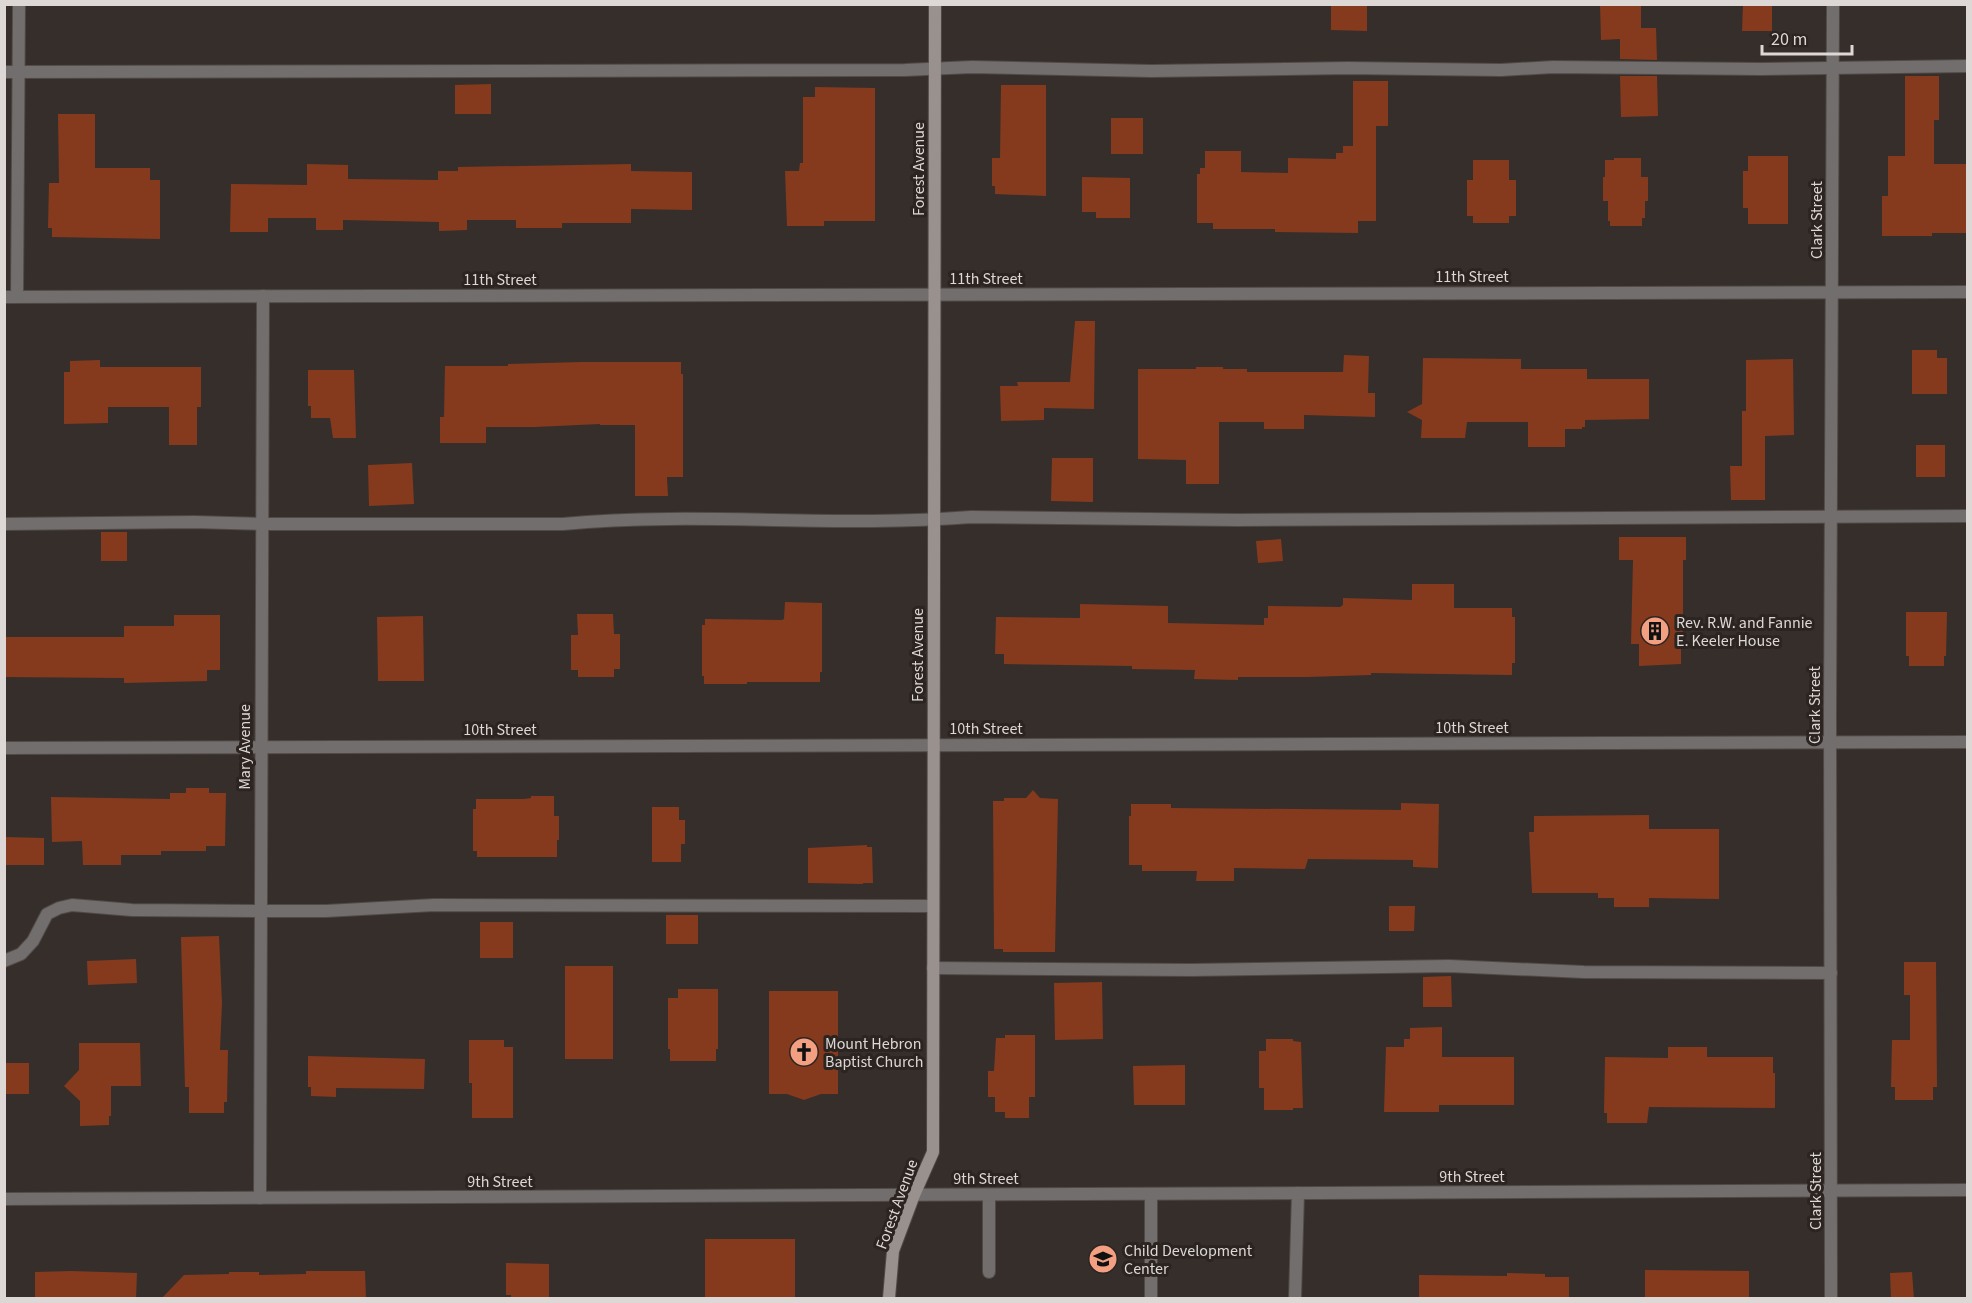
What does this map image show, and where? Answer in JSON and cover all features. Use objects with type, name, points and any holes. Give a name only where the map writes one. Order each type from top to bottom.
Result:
[{"type":"street","points":[[11,297],[19,4]]},
{"type":"street","name":"Forest Avenue","points":[[890,1299],[893,1251],[933,1152],[935,4]]},
{"type":"street","name":"Clark Street","points":[[1832,1299],[1830,742],[1833,4]]},
{"type":"street","points":[[4,72],[935,69],[972,67],[1151,71],[1348,68],[1500,70],[1553,67],[1832,69],[1968,66]]},
{"type":"street","name":"11th Street","points":[[11,297],[1968,292]]},
{"type":"street","name":"Mary Avenue","points":[[260,1198],[263,296]]},
{"type":"street","points":[[4,524],[194,522],[563,524],[609,520],[934,520],[971,517],[1237,520],[1968,516]]},
{"type":"street","name":"10th Street","points":[[4,748],[1968,742]]},
{"type":"street","points":[[4,961],[21,954],[33,941],[47,914],[72,905],[132,910],[260,911],[326,911],[434,905],[933,906]]},
{"type":"street","points":[[933,968],[1191,970],[1449,966],[1608,972],[1832,973]]},
{"type":"street","name":"9th Street","points":[[4,1199],[1968,1190]]},
{"type":"street","points":[[1295,1299],[1298,1193]]},
{"type":"street","points":[[1151,1194],[1151,1299]]},
{"type":"street","points":[[989,1195],[989,1272]]},
{"type":"building","points":[[1331,4],[1367,4],[1367,31],[1331,30]]},
{"type":"building","points":[[1600,4],[1641,4],[1641,28],[1656,28],[1657,60],[1620,59],[1620,39],[1601,40]]},
{"type":"building","points":[[1743,4],[1772,4],[1772,31],[1742,31]]},
{"type":"building","points":[[1620,76],[1657,76],[1658,116],[1621,117]]},
{"type":"building","points":[[1905,76],[1939,76],[1939,120],[1934,120],[1934,164],[1968,164],[1968,233],[1882,236],[1882,196],[1888,196],[1888,156],[1905,156]]},
{"type":"building","points":[[1353,81],[1388,81],[1388,126],[1376,126],[1376,221],[1358,221],[1358,233],[1213,229],[1213,223],[1197,223],[1197,174],[1200,174],[1200,168],[1205,168],[1205,151],[1241,151],[1241,172],[1288,173],[1288,158],[1336,159],[1336,153],[1343,153],[1343,146],[1353,146]]},
{"type":"building","points":[[491,84],[491,114],[455,114],[455,85]]},
{"type":"building","points":[[1001,85],[1046,85],[1046,196],[995,194],[995,186],[992,186],[992,158],[1000,158]]},
{"type":"building","points":[[815,87],[875,88],[875,221],[824,221],[824,226],[787,226],[785,171],[799,171],[800,163],[803,163],[803,97],[815,97]]},
{"type":"building","points":[[58,114],[95,114],[95,168],[150,168],[150,180],[160,180],[160,239],[52,237],[52,228],[48,228],[49,183],[59,183]]},
{"type":"building","points":[[1111,118],[1143,118],[1143,154],[1111,154]]},
{"type":"building","points":[[1748,156],[1788,156],[1788,224],[1748,224],[1748,208],[1743,208],[1743,171],[1748,171]]},
{"type":"building","points":[[1614,158],[1641,158],[1641,177],[1648,177],[1648,201],[1645,201],[1645,218],[1642,218],[1642,226],[1610,226],[1608,201],[1603,201],[1603,177],[1605,177],[1605,160],[1614,160]]},
{"type":"building","points":[[1473,160],[1509,160],[1509,180],[1516,180],[1516,216],[1509,216],[1509,223],[1473,223],[1473,216],[1467,216],[1467,180],[1473,180]]},
{"type":"building","points":[[307,164],[348,165],[348,179],[438,180],[438,171],[458,171],[458,167],[631,164],[631,171],[692,172],[692,210],[631,209],[631,223],[562,223],[562,228],[516,228],[516,220],[467,220],[467,230],[439,231],[439,222],[343,220],[343,230],[316,230],[316,218],[268,218],[268,232],[230,232],[231,184],[307,185]]},
{"type":"building","points":[[1082,177],[1130,178],[1130,218],[1096,218],[1096,212],[1082,212]]},
{"type":"building","points":[[1075,321],[1095,321],[1094,409],[1044,408],[1044,420],[1001,421],[1000,386],[1018,386],[1017,382],[1070,382]]},
{"type":"building","points":[[1912,350],[1937,350],[1937,358],[1947,358],[1947,394],[1912,394]]},
{"type":"building","points":[[1344,355],[1369,356],[1368,393],[1375,393],[1375,417],[1304,415],[1304,429],[1264,429],[1264,422],[1219,422],[1219,484],[1186,484],[1186,460],[1138,459],[1138,369],[1223,367],[1223,369],[1247,369],[1247,372],[1343,372]]},
{"type":"building","points":[[1423,358],[1521,359],[1521,369],[1587,369],[1587,379],[1649,379],[1649,419],[1585,420],[1585,427],[1582,429],[1565,429],[1565,447],[1528,447],[1528,422],[1467,422],[1465,438],[1421,438],[1422,420],[1407,412],[1422,404]]},
{"type":"building","points":[[1793,359],[1794,435],[1765,436],[1765,500],[1731,500],[1730,466],[1742,466],[1742,411],[1746,411],[1746,360]]},
{"type":"building","points":[[100,360],[100,367],[201,367],[201,407],[197,407],[197,445],[169,445],[169,407],[108,407],[108,423],[64,424],[64,372],[70,372],[70,361]]},
{"type":"building","points":[[681,362],[683,477],[667,477],[668,496],[635,496],[635,425],[486,427],[486,443],[440,443],[440,417],[444,417],[445,366],[508,366],[508,364]]},
{"type":"building","points":[[308,370],[354,370],[356,438],[333,438],[330,418],[311,418],[311,406],[308,406]]},
{"type":"building","points":[[1916,445],[1945,445],[1945,477],[1916,477]]},
{"type":"building","points":[[1052,458],[1093,458],[1093,502],[1051,501]]},
{"type":"building","points":[[412,463],[414,504],[369,506],[368,465]]},
{"type":"building","points":[[101,532],[127,532],[127,561],[101,561]]},
{"type":"building","points":[[1619,537],[1686,537],[1686,560],[1683,560],[1681,664],[1639,666],[1639,644],[1631,644],[1633,560],[1619,560]]},
{"type":"building","points":[[1281,539],[1283,561],[1258,563],[1256,541]]},
{"type":"building","points":[[1412,584],[1454,584],[1454,608],[1512,608],[1512,617],[1515,617],[1515,663],[1512,663],[1512,675],[1371,673],[1371,675],[1307,677],[1238,677],[1238,680],[1194,679],[1195,670],[1132,669],[1132,666],[1004,664],[1004,654],[995,654],[996,617],[1080,618],[1080,604],[1168,606],[1168,623],[1264,625],[1264,618],[1268,618],[1268,606],[1340,607],[1343,605],[1343,598],[1412,600]]},
{"type":"building","points":[[785,602],[822,603],[820,682],[704,684],[702,625],[705,625],[705,619],[782,620],[784,619]]},
{"type":"building","points":[[1906,612],[1947,612],[1944,666],[1909,666],[1909,656],[1906,656]]},
{"type":"building","points":[[577,614],[613,614],[614,634],[620,634],[620,669],[614,669],[614,677],[578,677],[578,670],[571,670],[571,635],[578,635]]},
{"type":"building","points":[[174,615],[220,615],[220,670],[207,670],[207,681],[124,683],[124,678],[4,677],[4,637],[124,637],[124,626],[174,626]]},
{"type":"building","points":[[423,616],[424,681],[378,681],[377,617]]},
{"type":"building","points":[[186,788],[209,788],[209,793],[226,793],[225,846],[206,846],[206,851],[161,851],[161,855],[121,855],[121,865],[83,865],[82,841],[52,842],[51,797],[170,799],[170,793],[186,793]]},
{"type":"building","points":[[1033,790],[1040,798],[1058,799],[1055,952],[1003,952],[1003,949],[994,949],[993,801],[1004,801],[1004,798],[1026,798]]},
{"type":"building","points":[[531,796],[554,796],[554,816],[559,816],[557,857],[477,857],[477,851],[473,851],[473,809],[476,809],[476,799],[524,799],[531,798]]},
{"type":"building","points":[[1401,803],[1439,804],[1438,868],[1413,867],[1413,860],[1308,859],[1305,869],[1234,868],[1234,881],[1196,881],[1197,871],[1142,871],[1142,865],[1129,865],[1131,804],[1171,804],[1171,808],[1401,810]]},
{"type":"building","points":[[652,807],[679,807],[679,820],[685,820],[685,844],[681,844],[681,862],[652,862]]},
{"type":"building","points":[[1649,815],[1649,829],[1719,829],[1719,899],[1649,898],[1649,907],[1614,907],[1614,898],[1598,898],[1598,893],[1532,893],[1529,832],[1534,832],[1534,816]]},
{"type":"building","points":[[4,837],[44,838],[44,865],[4,865]]},
{"type":"building","points":[[867,845],[867,847],[872,847],[873,883],[808,883],[808,848]]},
{"type":"building","points":[[1389,906],[1415,906],[1414,931],[1389,931]]},
{"type":"building","points":[[666,915],[698,915],[698,944],[666,944]]},
{"type":"building","points":[[480,922],[513,922],[513,958],[480,958]]},
{"type":"building","points":[[219,936],[222,1003],[220,1050],[228,1050],[227,1102],[224,1102],[224,1113],[189,1113],[189,1087],[185,1087],[181,937]]},
{"type":"building","points":[[136,959],[137,983],[88,985],[87,961]]},
{"type":"building","points":[[1904,962],[1936,962],[1937,1087],[1933,1087],[1933,1100],[1895,1100],[1895,1087],[1891,1087],[1892,1040],[1910,1040],[1910,995],[1904,995]]},
{"type":"building","points":[[565,966],[613,966],[613,1059],[565,1059]]},
{"type":"building","points":[[1451,976],[1452,1007],[1423,1007],[1423,977]]},
{"type":"building","points":[[1102,982],[1103,1039],[1055,1040],[1054,983]]},
{"type":"building","points":[[678,989],[718,989],[716,1061],[670,1061],[668,998],[678,998]]},
{"type":"building","name":"Mount Hebron Baptist Church","points":[[769,991],[838,991],[838,1094],[821,1094],[804,1100],[787,1094],[769,1094]]},
{"type":"building","points":[[1442,1027],[1442,1057],[1514,1057],[1514,1105],[1439,1105],[1439,1112],[1384,1112],[1386,1047],[1404,1047],[1404,1039],[1410,1039],[1410,1028]]},
{"type":"building","points":[[1005,1035],[1035,1035],[1035,1097],[1029,1097],[1029,1118],[1005,1118],[1005,1112],[995,1112],[995,1097],[988,1097],[988,1071],[994,1071],[996,1038],[1005,1038]]},
{"type":"building","points":[[1266,1039],[1293,1039],[1293,1041],[1301,1042],[1303,1108],[1264,1110],[1264,1088],[1259,1088],[1259,1051],[1266,1051]]},
{"type":"building","points":[[469,1040],[504,1040],[504,1047],[513,1047],[513,1118],[472,1118]]},
{"type":"building","points":[[79,1043],[140,1043],[141,1086],[111,1086],[109,1125],[80,1126],[80,1101],[64,1086],[79,1070]]},
{"type":"building","points":[[1668,1047],[1707,1047],[1707,1057],[1773,1057],[1775,1108],[1649,1107],[1647,1123],[1607,1123],[1607,1113],[1604,1113],[1605,1057],[1668,1058]]},
{"type":"building","points":[[308,1056],[425,1059],[424,1089],[336,1088],[336,1097],[311,1096],[311,1087],[308,1087]]},
{"type":"building","points":[[4,1063],[29,1063],[29,1094],[4,1094]]},
{"type":"building","points":[[1185,1065],[1185,1105],[1134,1105],[1133,1066]]},
{"type":"building","points":[[705,1239],[795,1239],[795,1299],[705,1299]]},
{"type":"building","points":[[506,1263],[549,1264],[549,1299],[511,1299],[511,1295],[506,1295]]},
{"type":"building","points":[[1645,1270],[1749,1271],[1749,1299],[1645,1299]]},
{"type":"building","points":[[306,1271],[365,1271],[366,1299],[161,1299],[184,1275],[229,1274],[229,1272],[259,1272],[259,1275],[306,1274]]},
{"type":"building","points":[[35,1272],[137,1273],[136,1299],[35,1299]]},
{"type":"building","points":[[1912,1272],[1914,1299],[1891,1299],[1890,1273]]},
{"type":"building","points":[[1507,1273],[1569,1277],[1569,1299],[1419,1299],[1419,1275],[1507,1276]]},
{"type":"place","name":"Rev. R.W. and Fannie E. Keeler House","points":[[1655,631]]},
{"type":"place","name":"Mount Hebron Baptist Church","points":[[804,1052]]},
{"type":"place","name":"Child Development Center","points":[[1103,1259]]}]
